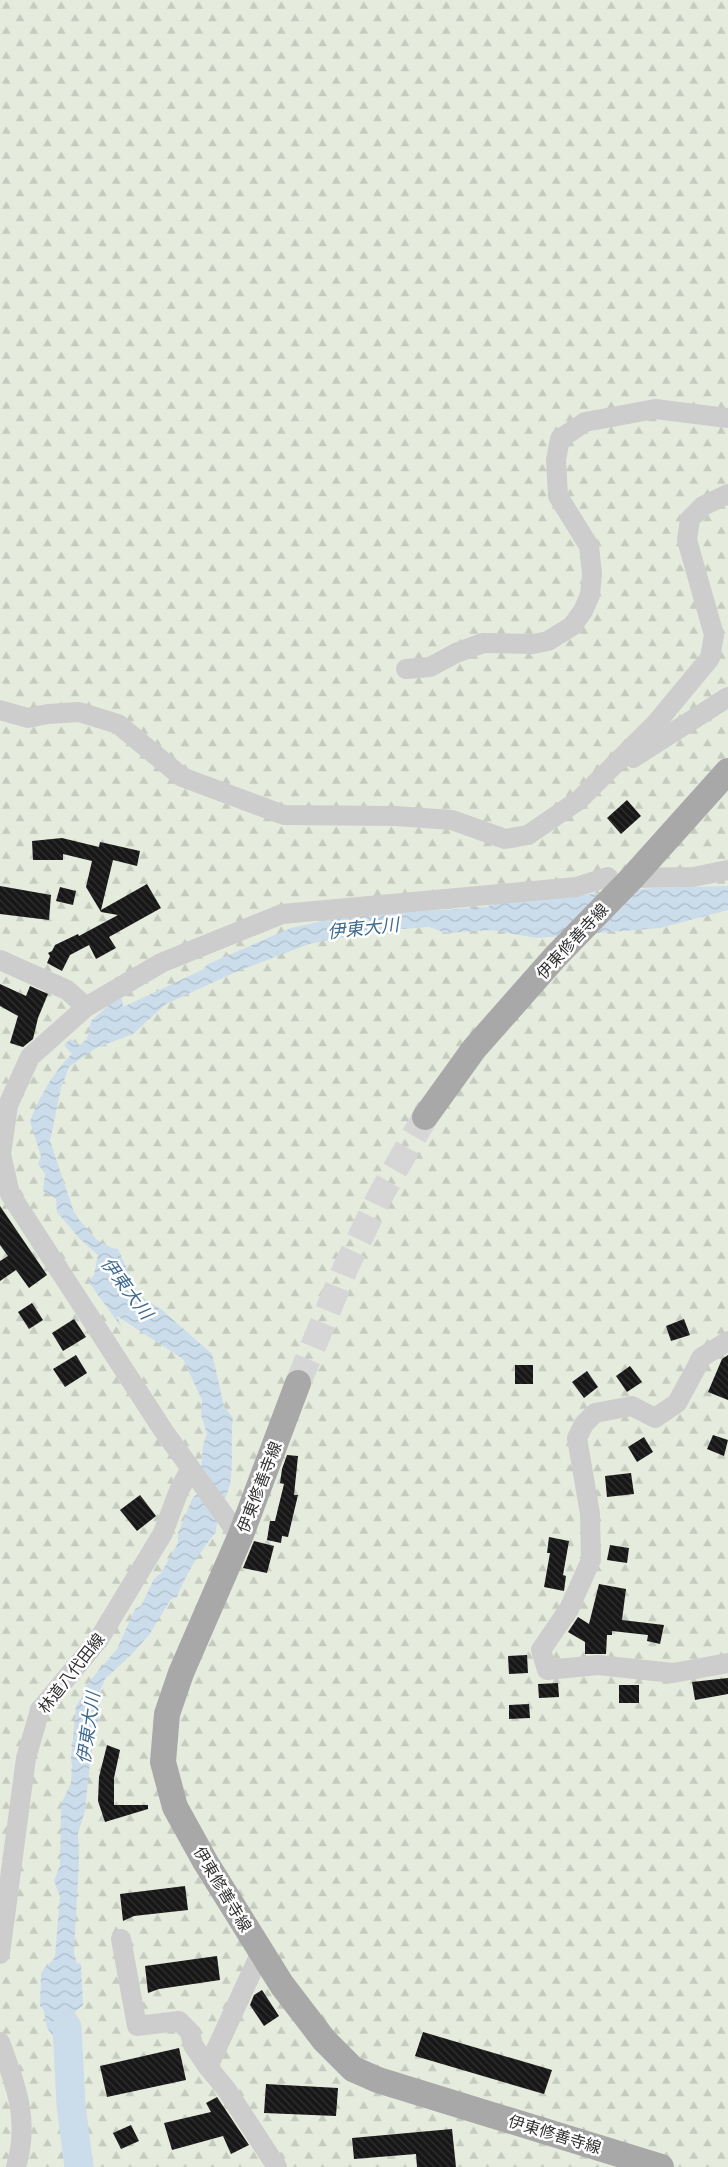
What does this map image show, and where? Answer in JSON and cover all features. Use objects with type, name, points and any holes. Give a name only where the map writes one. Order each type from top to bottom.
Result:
[{"type":"main road","name":"伊東修善寺線","points":[[425,1117],[474,1049],[618,883],[728,771]]},
{"type":"main road","name":"伊東修善寺線","points":[[298,1383],[240,1537],[181,1673],[167,1714],[163,1762],[175,1807],[206,1863],[282,1985],[324,2040],[353,2068],[378,2080],[661,2167]]},
{"type":"street","points":[[406,668],[430,667],[456,652],[483,642],[533,644],[548,641],[572,626],[584,611],[590,595],[592,574],[590,546],[558,496],[556,460],[560,439],[586,422],[655,410],[728,418]]},
{"type":"street","points":[[0,710],[28,718],[48,714],[79,712],[118,724],[182,776],[284,815],[395,816],[452,820],[505,839],[528,835],[579,800],[657,722],[710,658],[714,635],[687,540],[690,518],[703,506],[728,494]]},
{"type":"street","points":[[613,765],[629,761],[728,697]]},
{"type":"street","points":[[240,1537],[190,1469],[5,1198],[1,1154],[8,1105],[30,1057],[86,1007],[161,963],[282,914],[693,877],[728,870]]},
{"type":"street","points":[[0,960],[67,990],[86,1007]]},
{"type":"street","points":[[728,1341],[702,1357],[677,1403],[655,1418],[632,1406],[595,1414],[584,1424],[577,1438],[590,1514],[591,1560],[569,1609],[541,1650],[547,1670],[598,1665],[673,1673],[728,1663]]},
{"type":"street","name":"林道八代田線","points":[[0,1954],[26,1758],[40,1710],[99,1640],[163,1533],[178,1493],[190,1469]]},
{"type":"street","points":[[121,1939],[137,2026],[179,2021],[190,2032],[193,2045],[226,2089],[277,2167]]},
{"type":"street","points":[[208,2067],[261,1952]]},
{"type":"street","points":[[0,2042],[17,2089],[20,2104],[22,2138],[16,2167]]},
{"type":"green space","points":[[0,0],[728,0],[728,2167],[0,2167]]},
{"type":"water","points":[[728,886],[728,910],[660,928],[537,938],[491,930],[446,933],[429,927],[376,931],[309,944],[238,971],[166,1004],[133,1034],[96,1048],[69,1067],[61,1088],[50,1141],[75,1215],[97,1240],[118,1249],[138,1294],[162,1310],[212,1354],[224,1406],[233,1418],[230,1484],[216,1526],[216,1532],[194,1563],[177,1597],[171,1599],[149,1635],[105,1679],[99,1694],[100,1711],[90,1762],[85,1811],[78,1833],[79,1860],[74,1953],[77,1963],[81,1964],[83,2005],[75,2012],[71,2039],[72,2072],[60,2046],[47,2028],[44,2011],[40,2006],[41,1973],[55,1957],[60,1897],[54,1880],[60,1866],[61,1804],[71,1783],[71,1759],[76,1706],[82,1697],[84,1688],[117,1649],[135,1609],[143,1605],[154,1579],[161,1573],[178,1543],[178,1533],[193,1497],[199,1493],[203,1445],[207,1434],[201,1415],[202,1400],[183,1359],[117,1316],[122,1328],[88,1281],[94,1275],[98,1255],[79,1238],[57,1212],[56,1199],[43,1191],[45,1174],[38,1164],[41,1156],[30,1122],[47,1086],[59,1068],[72,1054],[64,1045],[70,1039],[80,1045],[87,1039],[91,1021],[111,1003],[122,998],[123,1007],[202,970],[208,964],[291,928],[346,916],[486,907],[497,903],[653,888]]},
{"type":"building","points":[[627,800],[641,816],[621,834],[607,818]]},
{"type":"building","points":[[62,838],[99,847],[100,842],[140,851],[137,866],[113,860],[101,910],[147,884],[161,908],[109,937],[116,948],[96,959],[89,945],[70,955],[62,971],[47,963],[50,956],[48,953],[52,951],[55,945],[78,934],[79,936],[118,915],[101,912],[86,887],[92,861],[63,854],[63,860],[33,860],[32,841]]},
{"type":"building","points":[[0,886],[51,895],[49,920],[0,914]]},
{"type":"building","points":[[60,887],[76,891],[73,905],[56,901]]},
{"type":"building","points":[[0,984],[26,996],[30,986],[48,994],[38,1018],[33,1039],[23,1047],[10,1043],[18,1016],[0,1006]]},
{"type":"building","points":[[0,1206],[47,1275],[29,1288],[16,1270],[0,1281],[0,1261],[8,1256],[0,1245]]},
{"type":"building","points":[[32,1303],[43,1320],[29,1329],[18,1312]]},
{"type":"building","points":[[74,1319],[86,1337],[63,1351],[52,1333]]},
{"type":"building","points":[[684,1319],[690,1335],[671,1341],[666,1326]]},
{"type":"building","points":[[76,1355],[87,1373],[65,1387],[53,1369]]},
{"type":"building","points":[[728,1355],[728,1400],[708,1392],[722,1359]]},
{"type":"building","points":[[515,1365],[533,1365],[533,1384],[515,1384]]},
{"type":"building","points":[[630,1366],[642,1382],[627,1392],[616,1376]]},
{"type":"building","points":[[587,1371],[598,1387],[584,1398],[572,1382]]},
{"type":"building","points":[[713,1435],[728,1440],[724,1456],[707,1449]]},
{"type":"building","points":[[644,1437],[653,1452],[637,1462],[628,1447]]},
{"type":"building","points":[[287,1455],[298,1456],[294,1495],[298,1495],[288,1537],[282,1536],[281,1543],[267,1540],[270,1521],[275,1521],[284,1484],[280,1483]]},
{"type":"building","points":[[631,1473],[634,1494],[607,1497],[605,1476]]},
{"type":"building","points":[[140,1495],[156,1516],[137,1531],[120,1510]]},
{"type":"building","points":[[549,1537],[569,1541],[563,1575],[566,1576],[564,1591],[544,1587],[550,1553],[547,1553]]},
{"type":"building","points":[[254,1541],[274,1546],[267,1573],[243,1568]]},
{"type":"building","points":[[610,1545],[629,1548],[627,1563],[607,1560]]},
{"type":"building","points":[[599,1584],[626,1589],[622,1620],[664,1625],[660,1644],[647,1641],[648,1635],[612,1631],[612,1635],[607,1635],[606,1654],[585,1654],[585,1642],[568,1632],[578,1617],[589,1624]]},
{"type":"building","points":[[527,1655],[528,1673],[509,1674],[508,1656]]},
{"type":"building","points":[[728,1678],[728,1694],[695,1700],[692,1682]]},
{"type":"building","points":[[558,1683],[559,1697],[539,1698],[538,1684]]},
{"type":"building","points":[[619,1685],[639,1685],[639,1703],[619,1703]]},
{"type":"building","points":[[529,1704],[530,1718],[509,1719],[509,1705]]},
{"type":"building","points":[[107,1745],[120,1750],[114,1778],[114,1805],[148,1805],[148,1809],[105,1822],[98,1801],[99,1777]]},
{"type":"building","points":[[185,1886],[188,1910],[134,1916],[123,1921],[120,1894]]},
{"type":"building","points":[[217,1956],[220,1980],[159,1989],[148,1993],[145,1966]]},
{"type":"building","points":[[262,1990],[279,2016],[264,2026],[250,2005],[254,1995]]},
{"type":"building","points":[[423,2032],[552,2070],[544,2094],[415,2056]]},
{"type":"building","points":[[179,2048],[186,2080],[107,2097],[100,2066]]},
{"type":"building","points":[[266,2084],[338,2088],[336,2116],[264,2113]]},
{"type":"building","points":[[217,2097],[249,2145],[231,2154],[223,2136],[172,2150],[164,2123],[211,2112],[206,2103]]},
{"type":"building","points":[[131,2125],[139,2141],[121,2149],[113,2133]]},
{"type":"building","points":[[452,2129],[456,2167],[417,2167],[416,2154],[354,2159],[352,2138]]},
{"type":"waterway","name":"伊東大川","points":[[67,2027],[71,2105],[79,2167]]},
{"type":"tunnel","points":[[298,1383],[345,1269],[379,1198],[425,1117]]}]
